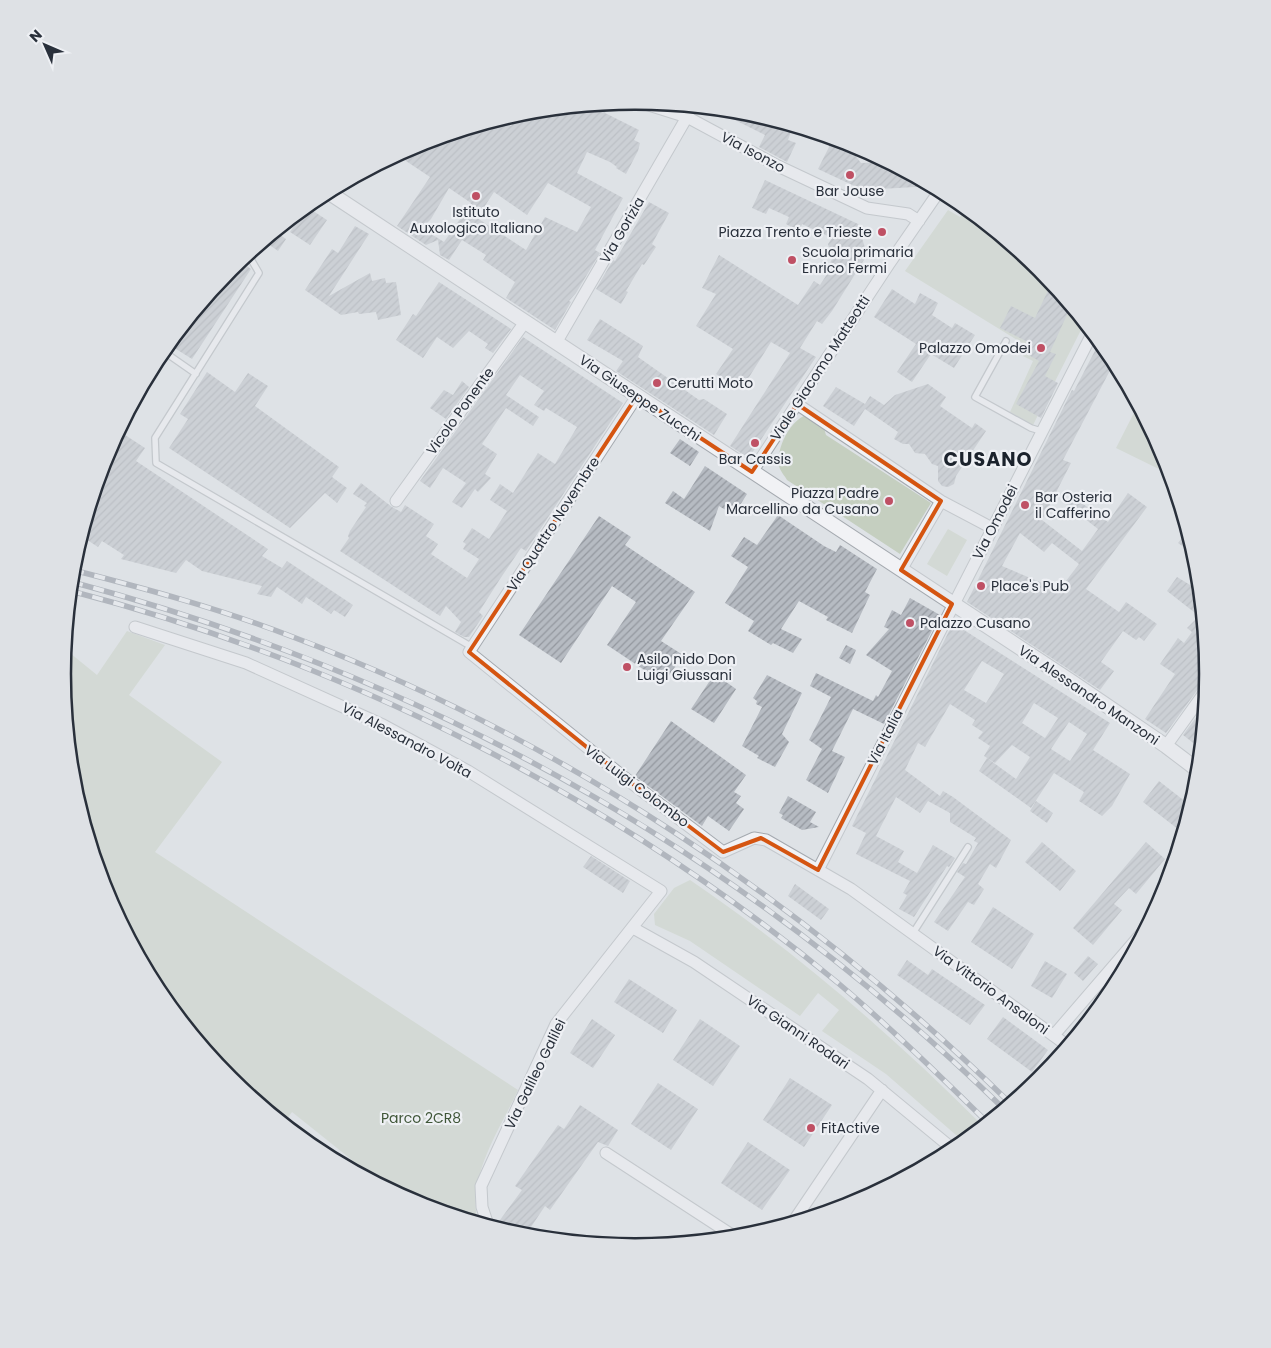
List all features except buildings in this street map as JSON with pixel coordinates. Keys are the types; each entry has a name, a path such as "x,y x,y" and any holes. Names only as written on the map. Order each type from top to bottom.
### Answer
{"street":[{"name":"Via Isonzo","path":"667,111 687,117 778,166 867,208 908,214 919,221"},
{"name":"Via Gorizia","path":"556,343 687,117"},
{"name":"Viale Giacomo Matteotti","path":"752,472 936,196"},
{"name":"Via Giuseppe Zucchi","path":"335,197 952,604"},
{"name":"Vicolo Ponente","path":"396,501 524,322"},
{"name":"Via Omodei","path":"952,604 1089,339"},
{"name":"Via Quattro Novembre","path":"471,649 637,396"},
{"path":"797,404 941,501 992,528"},
{"path":"900,570 941,501"},
{"name":"Via Alessandro Manzoni","path":"952,604 1166,746 1192,766"},
{"name":"Via Italia","path":"818,870 952,604"},
{"name":"Via Alessandro Volta","path":"135,627 246,663 383,725 468,771 661,891"},
{"name":"Via Luigi Colombo","path":"471,649 625,778 724,852 754,838 761,838 818,870"},
{"path":"1166,746 1199,700"},
{"name":"Via Vittorio Ansaloni","path":"818,870 851,889 1063,1042"},
{"name":"Via Galileo Galilei","path":"486,1218 482,1207 481,1186 556,1024 661,891"},
{"name":"Via Gianni Rodari","path":"633,928 694,962 882,1090 947,1144"},
{"path":"1054,1035 1128,949"},
{"path":"799,1214 882,1090"},
{"path":"606,1153 725,1230"}],"lane":[{"path":"252,261 259,273 155,438 156,463 471,649"},
{"path":"1006,342 975,397 1031,428 1041,431"},
{"path":"170,356 196,374"},
{"path":"913,933 968,847"}],"highlighted area":[{"path":"637,396 752,472 797,404 941,501 901,570 952,604 818,870 761,838 723,852 625,778 469,652"}],"green space":[{"path":"948,210 960,217 962,214 1008,250 1060,302 1081,329 1033,425 1010,412 1033,361 1023,356 1027,346 905,271"},
{"path":"1135,411 1162,470 1116,448"},
{"path":"806,415 823,425 826,435 931,503 900,554 787,480 780,470 780,451 785,436 800,418"},
{"path":"948,529 967,540 947,576 927,564"},
{"name":"Parco 2CR8","path":"127,631 165,645 129,695 222,762 155,852 518,1090 494,1137 481,1171 477,1188 477,1215 420,1195 386,1180 361,1167 292,1112 287,1118 263,1098 211,1046 166,987 129,924 114,890 90,820 82,784 72,711 72,654 97,675"},
{"path":"690,880 768,936 878,1027 979,1122 958,1137 886,1074 822,1031 839,1010 818,993 800,1016 690,941 655,925 654,914 674,888"}],"railway":[{"path":"81,572 184,600 239,617 293,637 392,678 490,724 584,776 676,833 765,895 850,961 933,1031 1006,1099"},
{"path":"79,584 204,621 331,668 454,722 572,784 687,854 797,931 903,1016 1000,1105"},
{"path":"77,593 175,621 278,657 378,698 476,745 571,797 663,854 752,916 838,983 933,1069 983,1118"}],"place":[{"name":"Bar Jouse","path":"850,175"},
{"name":"Istituto Auxologico Italiano","path":"476,196"},
{"name":"Piazza Trento e Trieste","path":"882,232"},
{"name":"Scuola primaria Enrico Fermi","path":"792,260"},
{"name":"Palazzo Omodei","path":"1041,348"},
{"name":"Cerutti Moto","path":"657,383"},
{"name":"Bar Cassis","path":"755,443"},
{"name":"Piazza Padre Marcellino da Cusano","path":"889,501"},
{"name":"Bar Osteria il Cafferino","path":"1025,505"},
{"name":"Place's Pub","path":"981,586"},
{"name":"Palazzo Cusano","path":"910,623"},
{"name":"Asilo nido Don Luigi Giussani","path":"627,667"},
{"name":"FitActive","path":"811,1128"}],"district":[{"name":"CUSANO","path":"988,459"}]}
